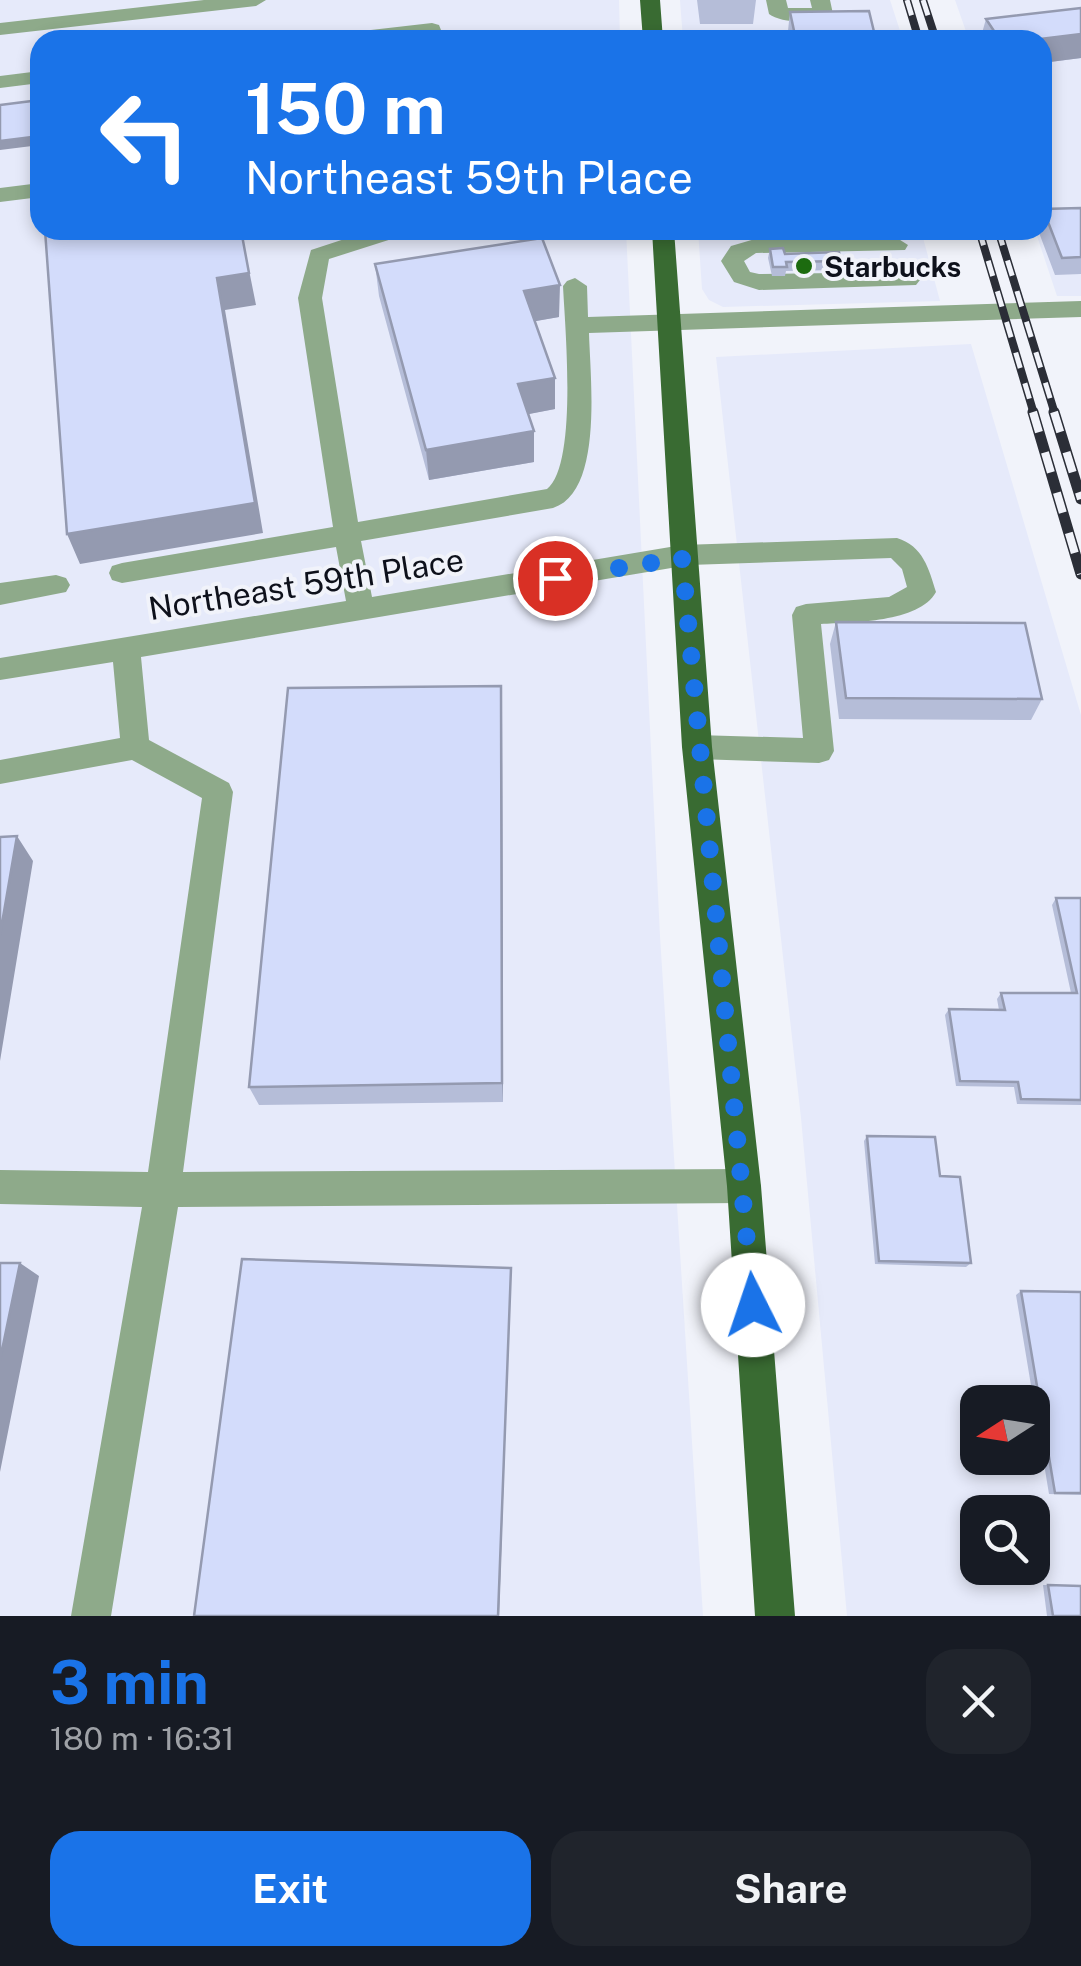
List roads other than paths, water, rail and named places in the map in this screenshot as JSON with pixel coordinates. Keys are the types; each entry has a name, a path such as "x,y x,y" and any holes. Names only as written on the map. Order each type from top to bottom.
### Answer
{"main road":[{"path":"650,0 652,30"},
{"path":"664,240 697,747 744,1186 775,1616"}],"street":[{"path":"0,29 137,9 256,0"},
{"path":"776,0 779,14 823,14 820,0"},
{"path":"0,82 30,78"},
{"path":"0,195 30,191"},
{"path":"360,610 310,298 319,255 365,240"},
{"path":"897,244 755,246 739,251 732,261 742,277 759,282 908,280"},
{"path":"122,573 553,498 564,490 571,475 575,286"},
{"path":"577,325 1081,309"},
{"name":"Northeast 59th Place","path":"0,669 682,556 897,548 914,564 922,592 893,607 806,615 819,751 697,747"},
{"path":"0,594 56,585"},
{"path":"126,648 135,748"},
{"path":"0,772 135,748 218,792 162,1190 91,1616"},
{"path":"0,1187 162,1190 744,1186"}],"railway":[{"path":"907,0 916,30"},
{"path":"923,0 933,30"},
{"path":"982,240 1034,414"},
{"path":"1001,240 1055,414"},
{"path":"1033,412 1081,574"},
{"path":"1054,412 1081,499"}],"place":[{"name":"Starbucks","path":"804,266"}]}
